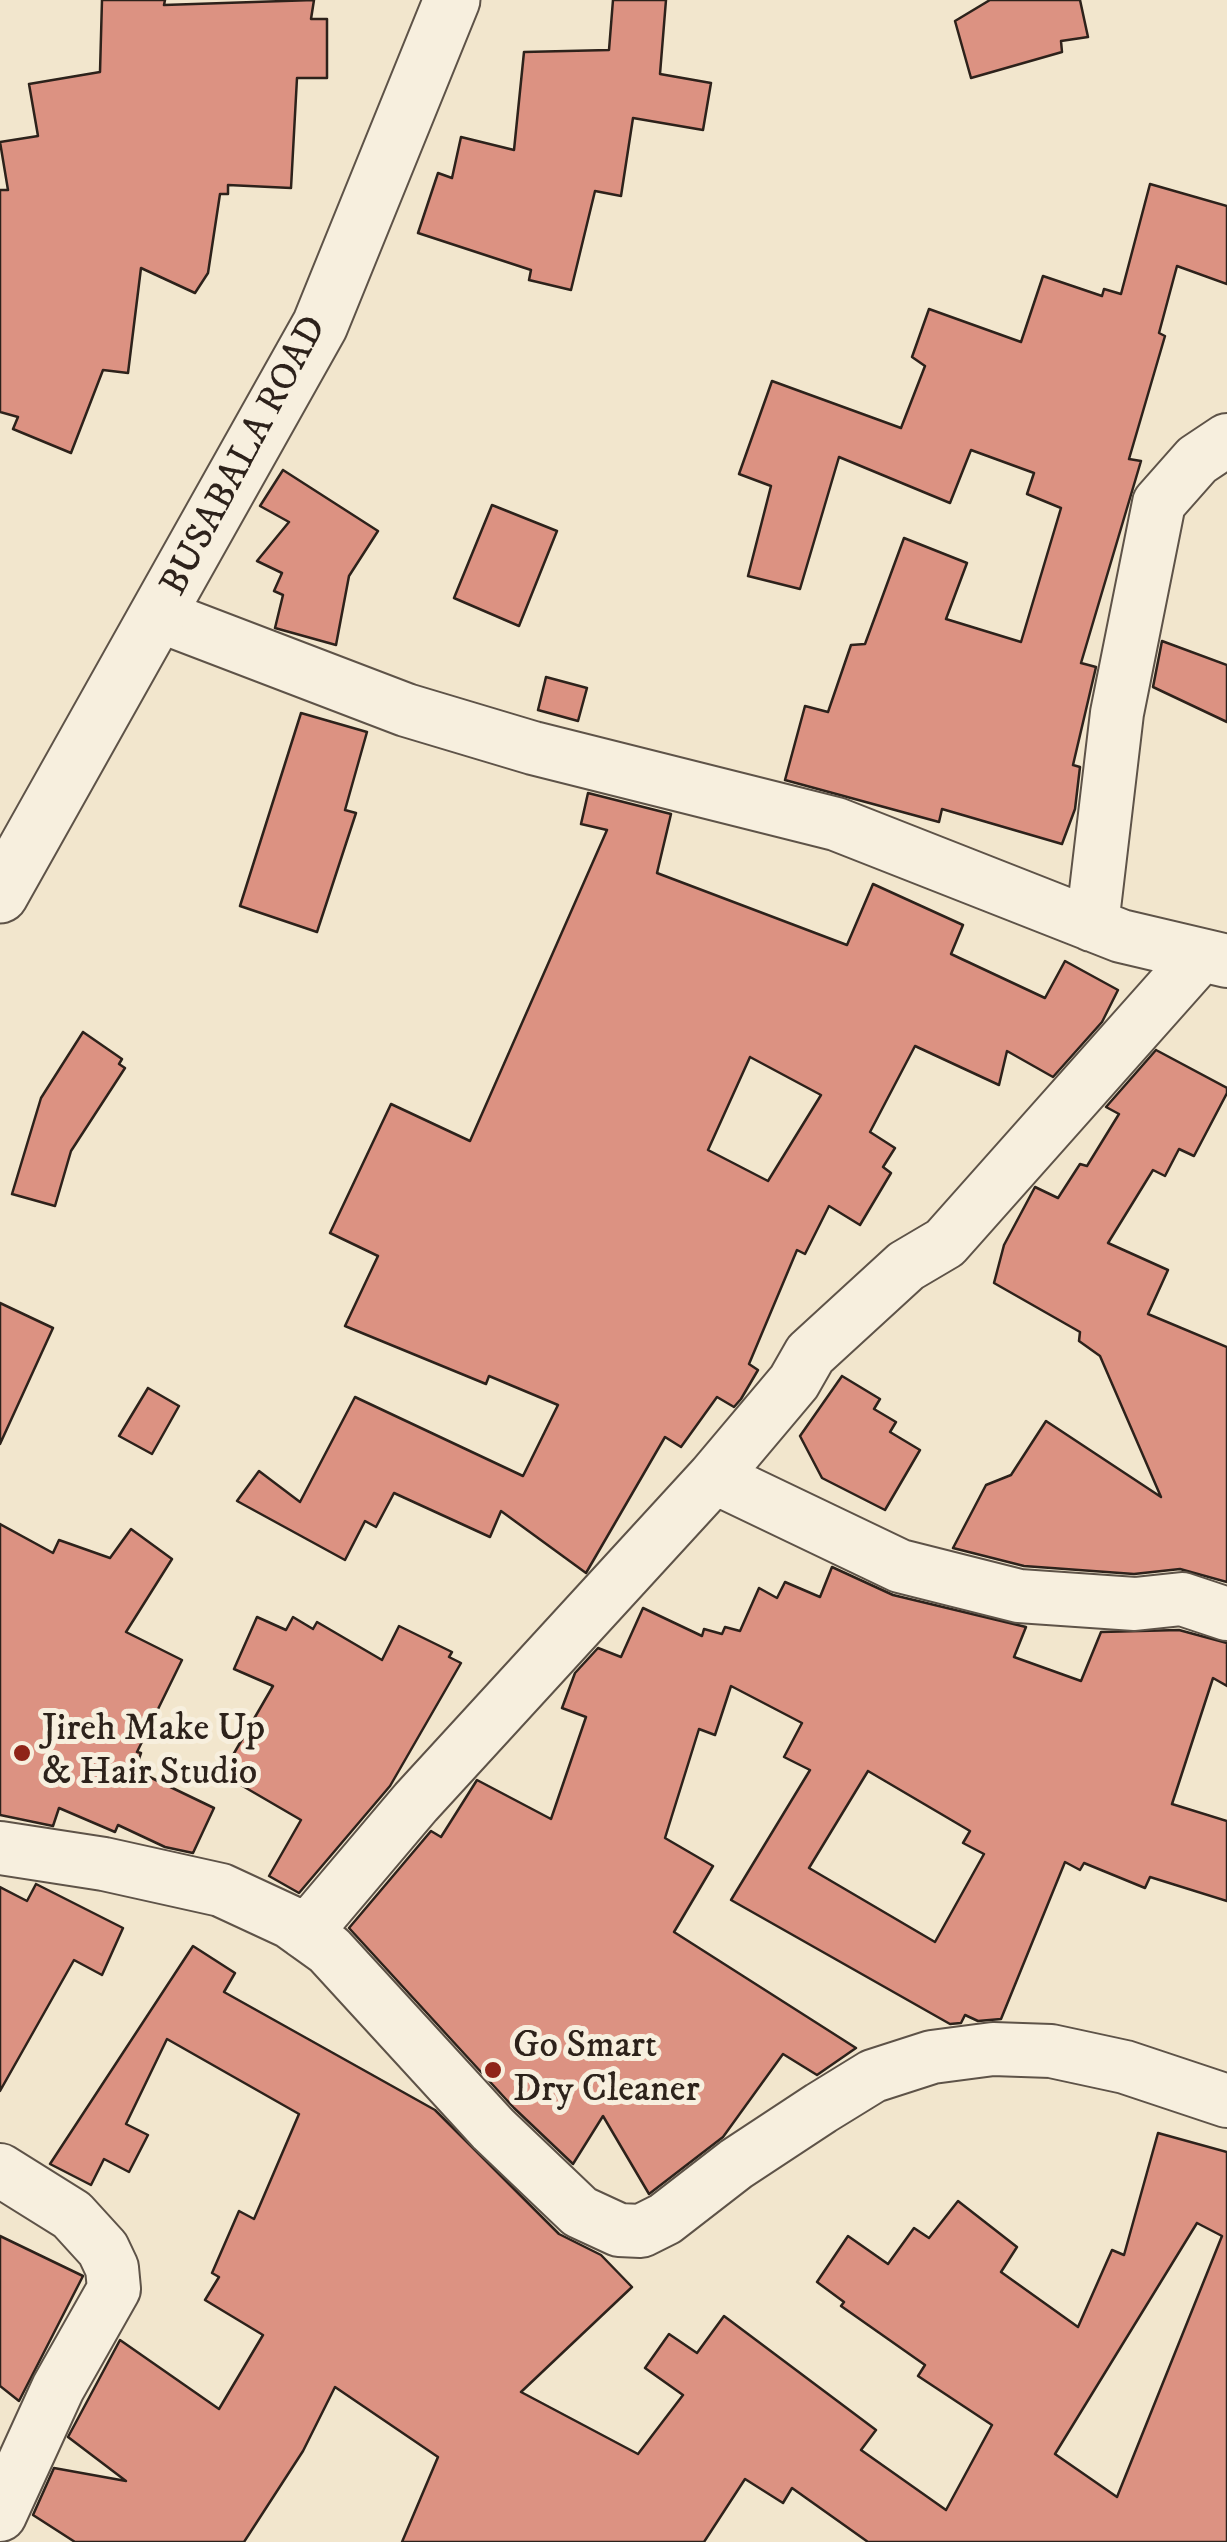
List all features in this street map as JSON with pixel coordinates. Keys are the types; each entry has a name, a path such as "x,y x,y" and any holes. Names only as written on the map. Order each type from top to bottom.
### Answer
{"street":[{"name":"BUSABALA ROAD","path":"0,895 320,325 452,0"},
{"path":"1092,925 1117,713 1159,503 1197,460 1227,440"},
{"path":"160,616 406,710 532,748 836,824 1092,925 1214,958 945,1243 906,1266 810,1354 794,1382 714,1477 429,1788 305,1933"},
{"path":"714,1477 900,1566 1019,1596 1134,1604 1182,1599 1227,1614"},
{"path":"0,1848 104,1864 221,1890 305,1933 354,1974 493,2129 580,2212 619,2230 641,2231 664,2219 736,2164 821,2108 874,2076 932,2057 992,2049 1051,2051 1126,2067 1227,2101"},
{"path":"0,2170 72,2215 103,2249 112,2268 114,2289 58,2388 0,2515"}],"building":[{"path":"102,0 165,0 164,5 314,0 311,19 327,19 327,78 297,78 291,188 228,185 228,194 220,194 208,273 195,293 141,268 128,373 103,370 71,453 13,429 18,417 0,412 0,190 8,190 0,142 38,136 29,84 100,72"},
{"path":"613,0 666,0 660,74 711,83 703,130 633,118 621,196 595,191 571,290 529,280 531,270 418,233 438,173 452,178 461,137 514,150 524,52 609,50"},
{"path":"990,0 1080,0 1088,37 1061,41 1062,52 971,78 955,21"},
{"path":"1150,184 1227,206 1227,284 1177,266 1159,333 1165,336 1129,459 1141,461 1081,663 1096,667 1073,765 1080,767 1075,809 1062,844 942,809 939,822 785,780 805,706 828,712 851,645 865,644 904,538 967,563 946,619 1021,642 1061,508 1027,494 1034,473 971,450 950,503 839,457 800,589 748,576 771,486 739,474 772,381 901,428 925,366 912,357 929,309 1021,342 1043,276 1102,296 1104,289 1121,294"},
{"path":"283,470 378,531 349,576 336,645 275,628 283,595 274,591 282,573 257,561 289,522 260,506"},
{"path":"492,505 557,531 519,626 454,598"},
{"path":"1162,641 1227,665 1227,722 1153,687"},
{"path":"546,677 587,688 578,721 538,710"},
{"path":"301,713 367,732 345,810 356,813 317,932 240,906"},
{"path":"588,793 671,814 657,873 847,945 873,884 963,925 951,954 1045,998 1065,961 1118,990 1102,1022 1053,1077 1007,1051 999,1085 915,1046 870,1132 895,1148 883,1167 891,1173 860,1225 829,1206 805,1254 797,1250 749,1364 758,1370 741,1399 734,1407 717,1397 681,1447 665,1437 586,1573 501,1511 490,1537 394,1493 376,1527 365,1521 345,1560 237,1501 259,1471 300,1502 355,1397 523,1476 558,1405 489,1376 486,1384 345,1326 378,1256 330,1233 391,1104 470,1141 607,830 581,824","holes":["750,1057 821,1095 768,1181 708,1150"]},
{"path":"83,1032 122,1059 119,1064 125,1068 71,1151 55,1206 12,1194 41,1098"},
{"path":"1156,1050 1227,1088 1227,1093 1194,1156 1179,1149 1165,1176 1153,1170 1108,1243 1168,1270 1148,1314 1227,1347 1227,1582 1180,1569 1134,1574 1024,1566 953,1548 986,1485 1011,1475 1046,1421 1161,1497 1100,1356 1079,1341 1080,1332 994,1283 1004,1245 1035,1187 1058,1198 1080,1164 1087,1166 1119,1114 1106,1107"},
{"path":"0,1303 53,1328 0,1444"},
{"path":"842,1376 880,1399 874,1409 896,1422 890,1432 920,1450 885,1510 822,1478 800,1436"},
{"path":"148,1388 179,1406 152,1454 119,1436"},
{"path":"0,1524 53,1553 59,1540 110,1558 131,1529 172,1559 126,1632 182,1660 137,1752 141,1753 135,1770 214,1808 193,1853 165,1847 118,1825 115,1832 59,1808 53,1826 0,1815"},
{"path":"832,1567 893,1595 1026,1627 1014,1657 1081,1681 1101,1632 1179,1630 1227,1643 1227,1686 1213,1678 1172,1804 1227,1821 1227,1901 1150,1877 1145,1888 1084,1863 1080,1870 1065,1862 1001,2019 978,2021 965,2015 961,2023 950,2024 731,1900 810,1770 784,1757 802,1723 731,1686 715,1735 699,1729 665,1838 713,1866 674,1932 856,2048 817,2075 783,2054 723,2137 649,2194 603,2116 573,2164 514,2108 349,1928 431,1831 441,1837 477,1780 551,1819 586,1717 562,1708 575,1673 598,1648 621,1657 643,1608 702,1636 704,1629 722,1634 725,1627 740,1631 759,1588 777,1598 785,1582 820,1597","holes":["868,1771 970,1831 963,1843 984,1854 935,1942 809,1868"]},
{"path":"257,1617 286,1630 293,1617 313,1629 317,1622 382,1660 399,1626 452,1652 449,1657 461,1663 390,1786 299,1893 269,1876 301,1820 222,1774 273,1686 234,1669"},
{"path":"36,1884 123,1928 102,1975 74,1960 0,2091 0,1887 27,1901"},
{"path":"193,1946 235,1973 224,1992 435,2110 559,2234 601,2255 632,2287 521,2392 638,2454 683,2395 645,2368 669,2334 697,2353 724,2316 876,2430 861,2450 946,2510 992,2425 918,2376 925,2365 841,2306 844,2302 817,2282 848,2236 888,2264 914,2228 929,2238 958,2201 1017,2247 1001,2272 1078,2327 1112,2250 1124,2255 1158,2133 1227,2152 1227,2542 868,2542 792,2488 783,2503 745,2479 704,2542 402,2542 438,2457 335,2387 303,2451 244,2542 75,2542 33,2515 54,2468 126,2481 68,2437 120,2340 219,2409 263,2335 205,2300 219,2277 212,2273 239,2211 254,2219 299,2114 167,2039 126,2124 148,2135 129,2172 104,2159 91,2185 50,2164","holes":["1197,2223 1222,2236 1117,2497 1055,2454"]},
{"path":"0,2236 83,2276 19,2401 0,2386"}],"place":[{"name":"Jireh Make Up & Hair Studio","path":"22,1753"},
{"name":"Go Smart Dry Cleaner","path":"493,2070"}]}
